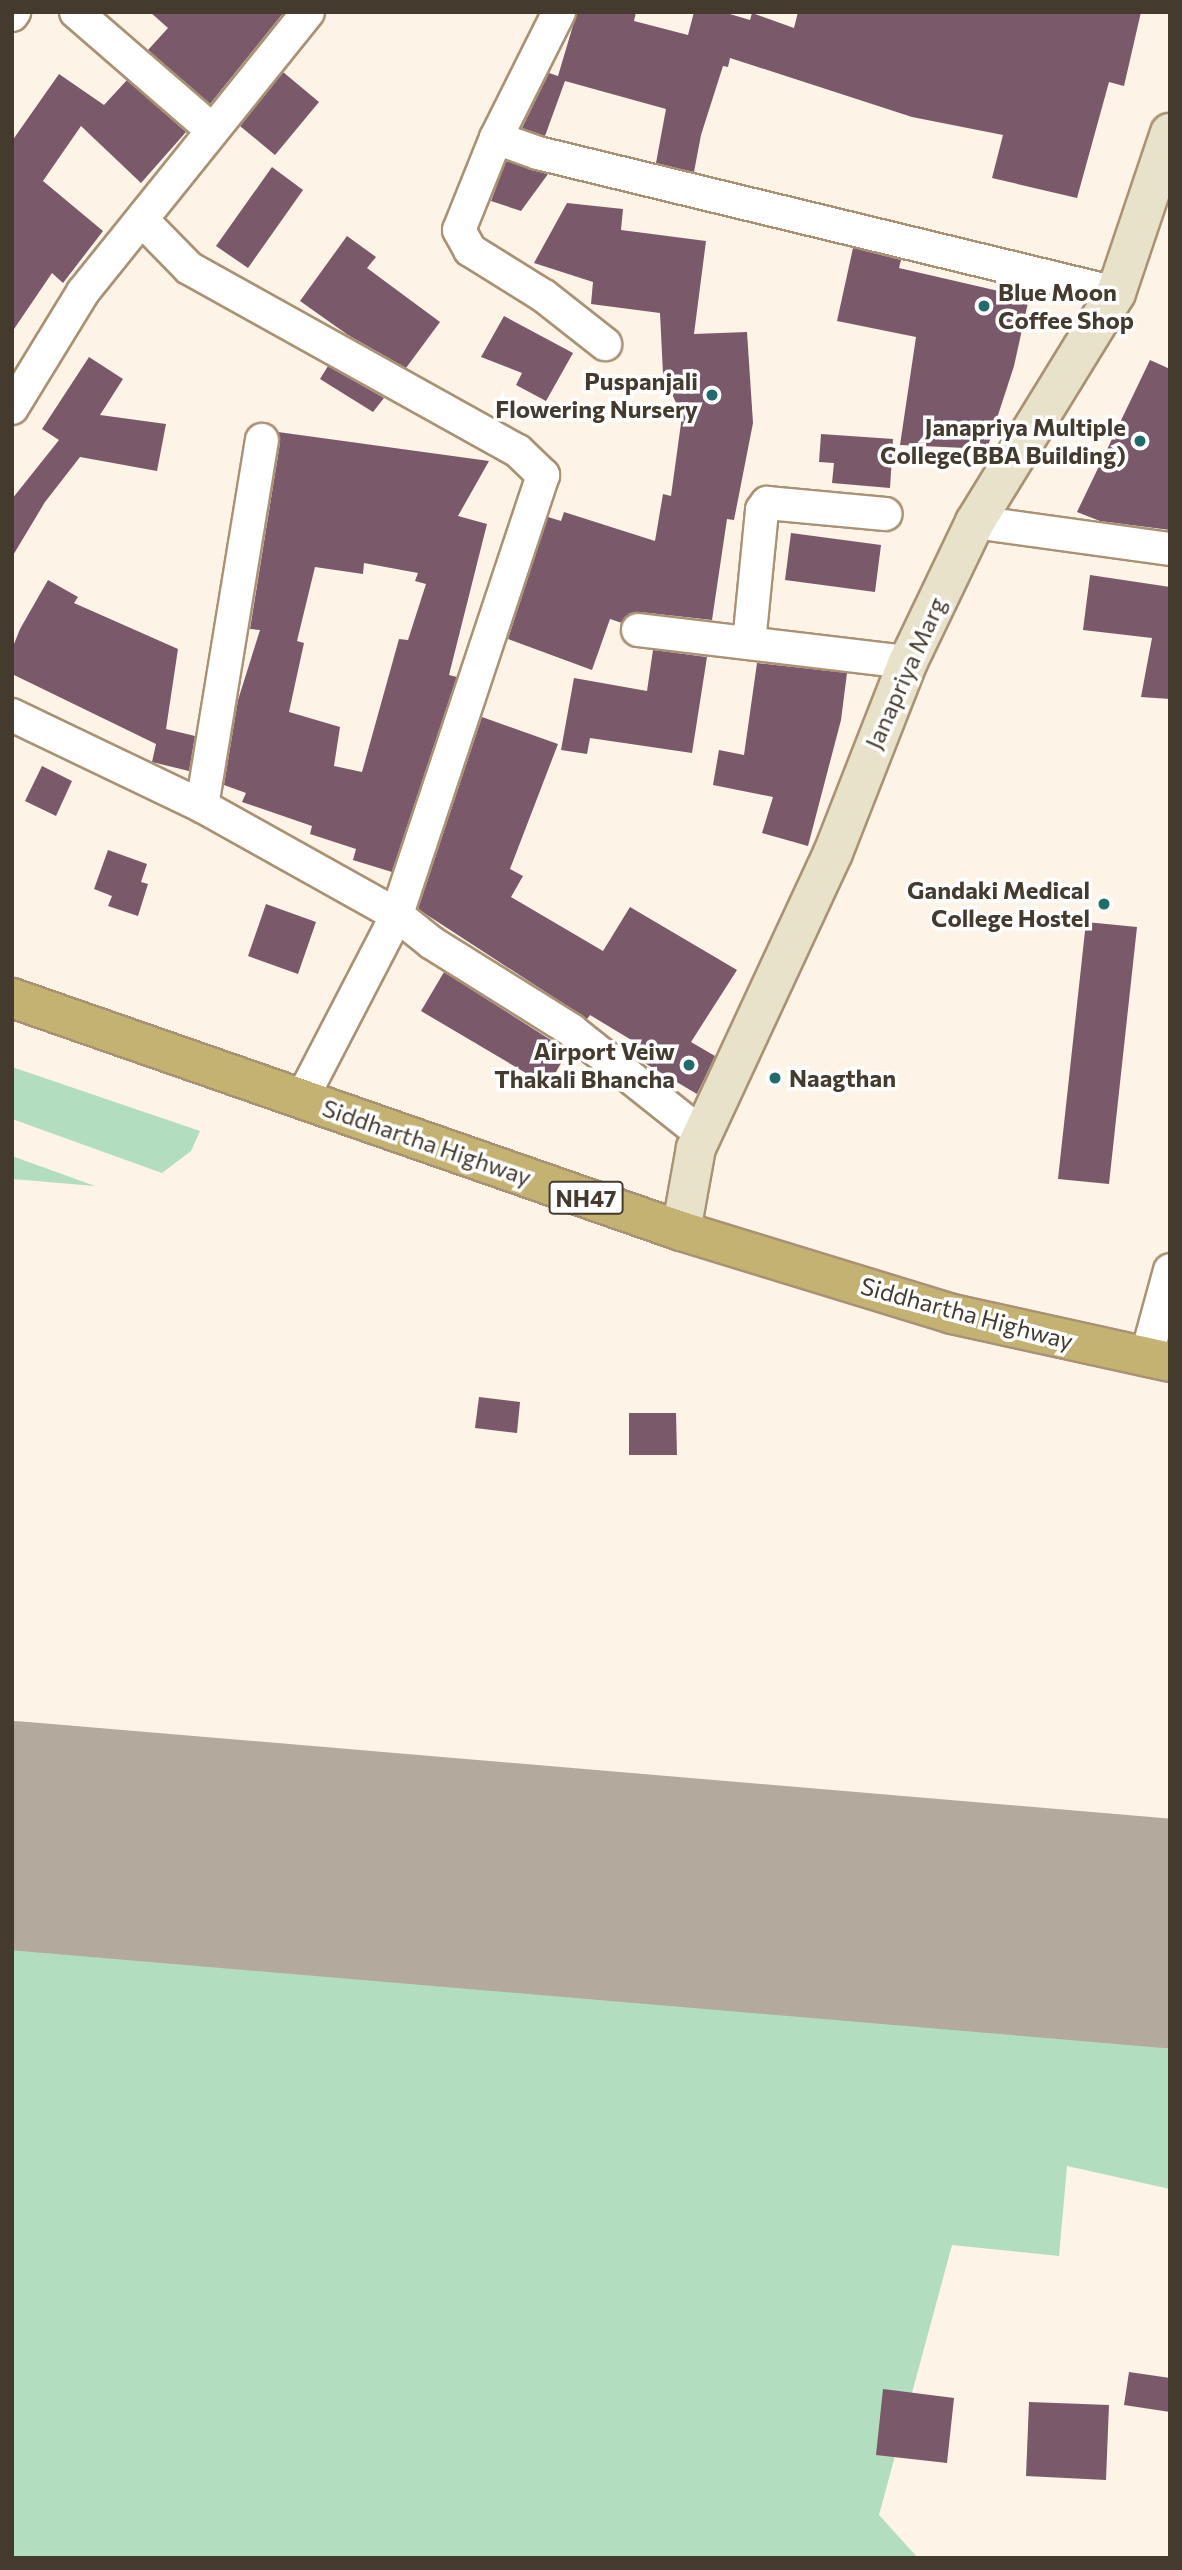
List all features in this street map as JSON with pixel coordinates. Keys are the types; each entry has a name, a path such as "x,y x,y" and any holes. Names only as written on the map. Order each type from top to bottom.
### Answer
{"highway":[{"name":"Siddhartha Highway","path":"12,998 681,1231 952,1314 1158,1360"}],"main road":[{"name":"Janapriya Marg","path":"681,1231 696,1148 833,853 908,662 975,522 1116,293 1170,134"}],"street":[{"path":"76,12 212,130"},
{"path":"12,408 83,292 309,12"},
{"path":"559,12 496,138 459,230 470,250 544,296 605,344"},
{"path":"496,138 538,153 1116,293"},
{"path":"142,220 189,268 519,451 543,475 397,915 302,1098"},
{"path":"202,806 262,440"},
{"path":"749,643 762,510 767,503 885,514"},
{"path":"975,522 1170,549"},
{"path":"638,630 908,662"},
{"path":"12,715 202,806 397,915 432,943 571,1030 703,1135"},
{"path":"1158,1360 1170,1270"}],"green space":[{"path":"12,1067 200,1131 191,1151 162,1173 12,1119"},
{"path":"12,1156 95,1186 12,1179"},
{"path":"12,1918 1170,2025 1170,2189 1067,2166 1059,2256 952,2245 879,2515 918,2558 12,2558"}],"building":[{"path":"150,12 284,12 210,104 148,50 168,28"},
{"path":"577,12 636,12 634,21 688,35 694,12 723,12 750,20 752,13 794,28 798,12 1141,12 1124,86 1109,82 1077,198 992,178 1003,135 912,117 730,58 728,67 723,66 701,135 694,172 656,163 666,109 565,81 545,136 522,128 549,73 558,76"},
{"path":"283,72 319,102 275,155 240,126"},
{"path":"59,74 104,105 127,80 186,132 141,183 81,126 43,181 103,231 63,283 52,273 12,332 12,141"},
{"path":"506,161 548,174 521,211 491,201"},
{"path":"272,167 303,190 248,268 216,246"},
{"path":"567,203 623,209 621,230 706,241 694,334 747,332 753,423 734,520 727,519 712,620 640,612 630,613 622,623 610,619 592,670 508,639 548,517 561,521 564,512 655,541 663,494 671,496 682,416 663,374 660,313 591,304 593,282 534,263"},
{"path":"347,236 376,257 367,268 440,322 406,368 348,335 300,301"},
{"path":"853,248 901,260 899,268 1029,298 1014,366 987,449 900,445 916,337 837,321"},
{"path":"504,316 573,353 546,401 516,385 522,373 481,357"},
{"path":"89,357 123,379 100,415 166,424 157,471 80,457 45,502 12,557 12,499 59,440 42,429"},
{"name":"Janapriya Multiple College(BBA Building)","path":"1150,360 1170,369 1170,530 1100,521 1077,512"},
{"path":"328,366 384,398 373,412 320,379"},
{"path":"278,432 489,461 458,516 487,524 449,675 457,677 392,872 353,860 356,849 310,834 312,826 242,802 246,793 224,785 238,700 260,630 250,629 280,443","holes":["364,563 418,573 415,581 426,584 408,640 399,639 362,772 334,766 340,727 289,712 304,643 297,641 315,567 363,574"]},
{"path":"821,434 893,439 890,488 832,483 834,463 819,462"},
{"path":"791,533 881,545 875,592 785,580"},
{"path":"1090,575 1170,587 1170,699 1141,697 1152,638 1083,630"},
{"path":"48,580 78,597 74,603 178,649 166,729 195,736 189,771 152,762 156,744 12,674 12,649 20,629"},
{"path":"653,650 707,657 692,753 590,738 587,754 561,750 574,678 647,691"},
{"path":"757,663 847,673 841,720 808,846 762,833 773,797 713,785 719,750 744,755"},
{"path":"482,717 558,744 510,869 523,876 511,897 603,951 630,907 737,970 691,1042 715,1056 697,1094 631,1055 638,1044 590,1015 587,1019 418,909"},
{"path":"42,766 72,781 56,816 25,801"},
{"path":"108,850 147,864 141,882 148,884 138,916 108,906 112,896 94,889"},
{"path":"266,904 316,922 298,974 248,956"},
{"path":"1086,922 1137,927 1109,1184 1058,1179"},
{"path":"444,972 568,1051 548,1086 421,1011"},
{"path":"479,1397 520,1402 517,1433 475,1428"},
{"path":"629,1413 676,1413 677,1455 629,1455"},
{"path":"1129,2372 1170,2378 1170,2412 1124,2405"},
{"path":"883,2389 954,2398 947,2463 876,2455"},
{"path":"1029,2402 1109,2405 1106,2480 1026,2476"}],"runway":[{"path":"12,1835 1170,1933"}],"place":[{"name":"Blue Moon Coffee Shop","path":"984,306"},
{"name":"Puspanjali Flowering Nursery","path":"712,395"},
{"name":"Janapriya Multiple College(BBA Building)","path":"1140,441"},
{"name":"Gandaki Medical College Hostel","path":"1104,904"},
{"name":"Airport Veiw Thakali Bhancha","path":"689,1065"},
{"name":"Naagthan","path":"775,1078"}]}
